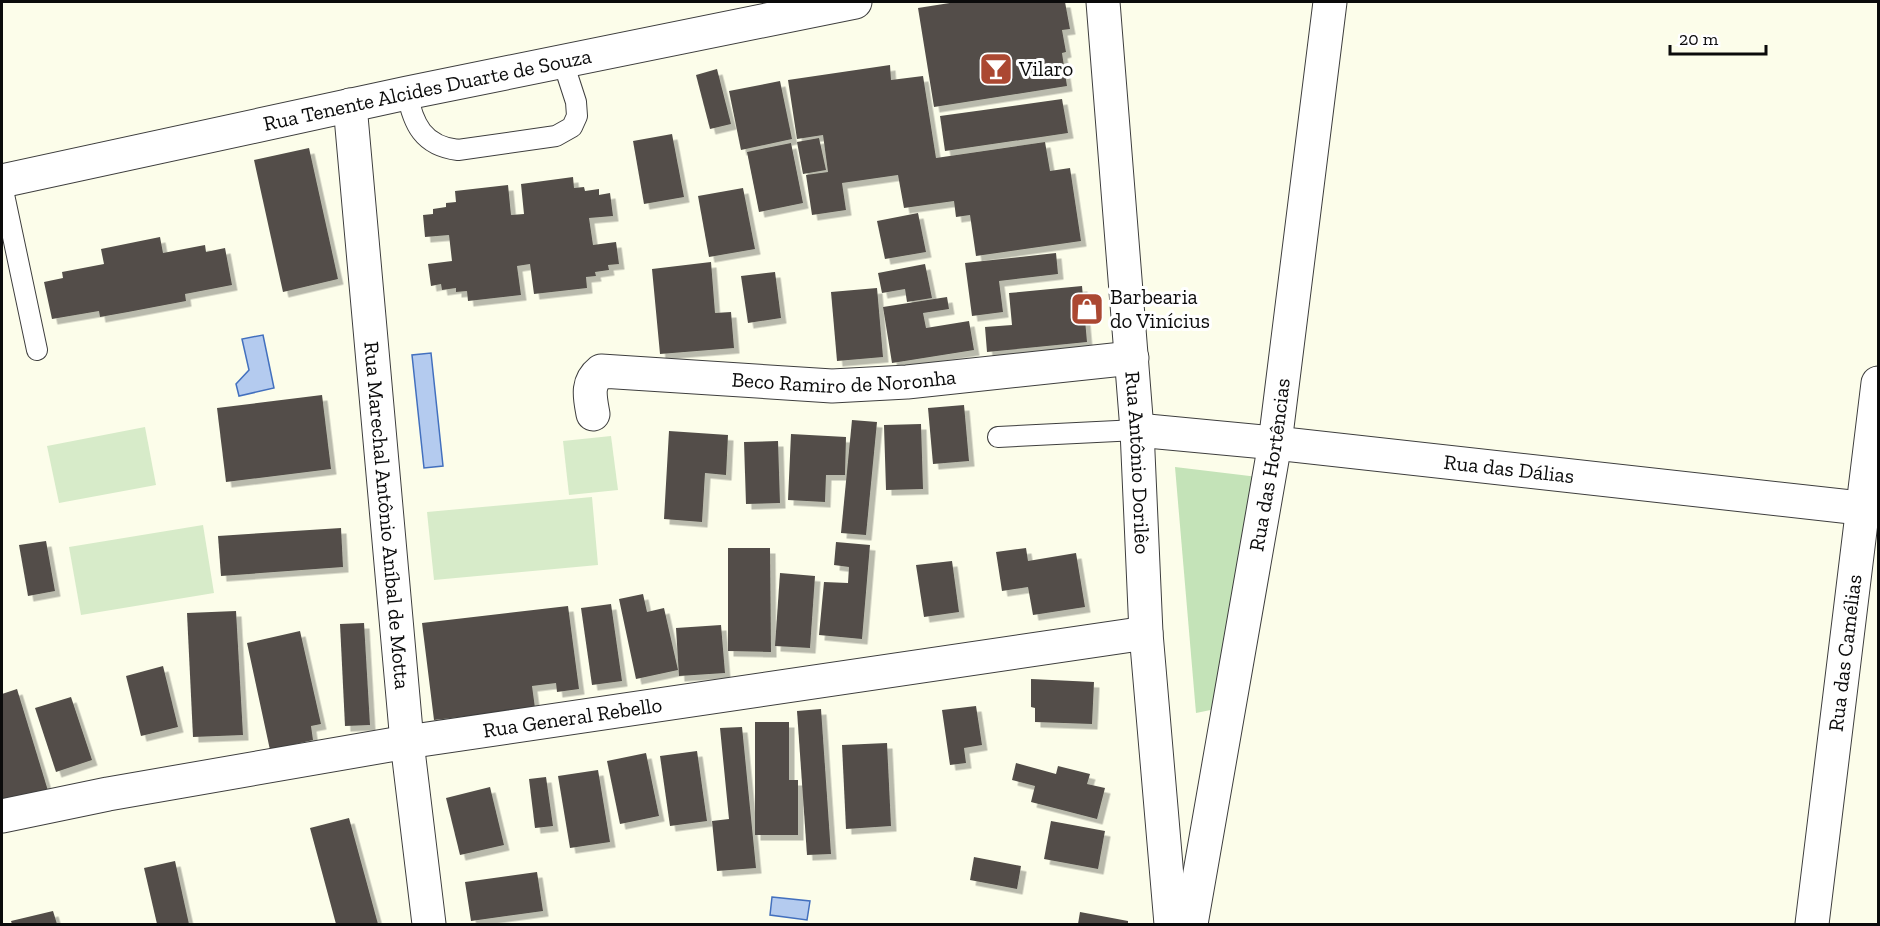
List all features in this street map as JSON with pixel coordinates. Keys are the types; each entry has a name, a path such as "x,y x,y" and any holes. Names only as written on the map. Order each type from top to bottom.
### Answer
{"street":[{"name":"Rua Tenente Alcides Duarte de Souza","path":"2,181 407,93 855,2"},
{"name":"Rua Antônio Dorilêo","path":"1103,2 1137,430 1146,633 1171,924"},
{"name":"Rua das Hortências","path":"1191,924 1275,443 1330,2"},
{"name":"Rua Marechal Antônio Aníbal de Motta","path":"350,105 407,742 429,924"},
{"name":"Beco Ramiro de Noronha","path":"593,414 590,384 601,371 832,386 907,382 1132,358"},
{"name":"Rua das Camélias","path":"1812,924 1871,509 1878,382"},
{"name":"Rua das Dálias","path":"1137,430 1275,443 1871,509"},
{"name":"Rua General Rebello","path":"2,816 108,794 407,742 1146,633"}],"lane":[{"path":"407,93 410,109 420,131 436,145 458,150 556,136 572,127 577,116 576,102 563,62"},
{"path":"2,185 37,350"},
{"path":"998,437 1137,430"}],"green space":[{"path":"145,427 156,485 59,503 47,446"},
{"path":"611,436 618,490 569,495 563,441"},
{"path":"1175,467 1258,477 1230,706 1196,713"},
{"path":"592,497 598,565 434,580 427,512"},
{"path":"203,525 214,593 81,615 69,547"}],"water":[{"path":"263,335 274,388 239,396 236,384 249,370 242,339"},
{"path":"431,353 443,466 424,468 412,355"},
{"path":"772,897 810,901 807,920 770,915"}],"building":[{"name":"Vilaro","path":"956,2 1065,2 1070,29 1062,30 1066,52 1062,53 1067,86 934,107 918,8"},
{"path":"890,65 891,80 923,76 936,158 1045,142 1050,171 1070,168 1081,241 976,256 970,215 956,217 954,201 904,208 898,175 842,183 846,210 812,215 806,175 828,172 823,135 797,139 788,80"},
{"path":"717,69 731,124 710,129 696,75"},
{"path":"780,81 792,139 741,150 729,91"},
{"path":"1062,99 1068,133 945,151 940,116"},
{"path":"672,134 684,197 644,204 633,141"},
{"path":"819,138 826,170 803,174 797,142"},
{"path":"791,143 803,203 759,212 747,152"},
{"path":"309,148 338,279 283,292 254,160"},
{"path":"573,177 574,188 584,187 585,191 599,189 599,195 610,193 613,216 589,218 593,245 616,242 619,264 608,265 609,270 595,272 596,276 586,277 587,288 534,294 530,264 517,266 521,295 468,301 467,291 456,292 456,288 442,290 441,284 431,286 428,264 452,261 449,235 425,237 423,215 433,214 433,209 446,207 446,203 456,202 455,191 508,185 511,215 524,214 521,184"},
{"path":"743,188 755,249 709,257 698,196"},
{"path":"918,213 926,252 885,259 877,221"},
{"path":"160,237 163,253 205,245 206,252 225,248 232,285 185,294 186,301 128,312 100,317 99,311 52,319 44,282 63,278 62,272 104,264 101,249"},
{"path":"1056,253 1058,274 999,281 1003,312 972,316 965,263"},
{"path":"711,262 715,313 731,312 734,348 660,354 652,269"},
{"path":"925,264 932,298 907,302 905,289 882,293 878,273"},
{"path":"775,272 781,318 748,323 741,276"},
{"path":"1082,286 1087,342 987,352 985,327 1012,325 1009,293"},
{"path":"877,288 883,357 837,361 831,292"},
{"path":"947,297 949,309 923,313 926,328 969,321 974,350 892,363 883,307"},
{"path":"322,395 331,469 226,482 217,408"},
{"path":"964,405 969,461 933,464 928,408"},
{"path":"852,420 877,422 866,535 841,533"},
{"path":"921,424 923,489 886,490 884,425"},
{"path":"669,431 728,435 726,475 705,473 702,522 664,519"},
{"path":"791,434 846,437 845,475 826,475 825,502 788,500"},
{"path":"778,441 780,503 746,504 744,442"},
{"path":"341,528 343,567 221,576 218,536"},
{"path":"46,541 55,591 28,596 19,545"},
{"path":"836,542 870,545 862,639 819,635 824,582 848,583 849,567 834,565"},
{"path":"728,548 770,548 771,652 728,651"},
{"path":"1026,548 1028,561 1076,553 1085,607 1033,615 1028,587 1002,591 996,552"},
{"path":"952,561 959,612 924,617 916,565"},
{"path":"780,573 815,576 810,648 775,646"},
{"path":"643,594 647,612 664,608 678,670 636,679 619,599"},
{"path":"611,604 622,681 592,685 581,608"},
{"path":"568,606 579,689 557,692 556,683 532,686 535,708 434,720 422,623"},
{"path":"236,611 243,735 193,737 187,613"},
{"path":"364,623 370,725 345,726 340,624"},
{"path":"721,625 725,673 679,676 676,628"},
{"path":"300,631 321,724 311,726 313,740 270,750 247,643"},
{"path":"163,666 178,727 141,736 126,676"},
{"path":"1031,679 1094,682 1092,724 1035,722 1035,708 1031,707"},
{"path":"17,689 49,794 4,807 2,798 2,694"},
{"path":"71,697 92,760 56,772 35,708"},
{"path":"976,706 982,745 964,748 966,763 950,765 942,710"},
{"path":"821,709 831,854 807,855 797,711"},
{"path":"755,722 789,722 789,780 798,780 798,835 755,835"},
{"path":"742,727 756,868 717,871 712,821 729,819 720,728"},
{"path":"887,743 891,826 846,829 842,745"},
{"path":"697,751 707,821 670,826 660,756"},
{"path":"646,753 659,816 620,824 607,761"},
{"path":"1016,763 1056,774 1058,766 1090,774 1087,784 1105,788 1097,819 1031,802 1035,786 1012,780"},
{"path":"598,770 610,842 570,848 558,776"},
{"path":"546,777 553,826 535,828 529,779"},
{"path":"490,787 504,845 460,855 446,798"},
{"path":"349,818 378,924 336,924 310,828"},
{"path":"1051,821 1105,831 1098,869 1044,859"},
{"path":"974,857 1021,866 1017,889 970,880"},
{"path":"175,861 189,924 157,924 144,868"},
{"path":"537,872 543,911 471,921 465,882"},
{"path":"53,911 57,924 12,924 11,921"},
{"path":"1080,912 1128,921 1128,924 1078,924"}],"place":[{"name":"Vilaro","path":"996,69"},
{"name":"Barbearia do Vinícius","path":"1087,309"}]}
